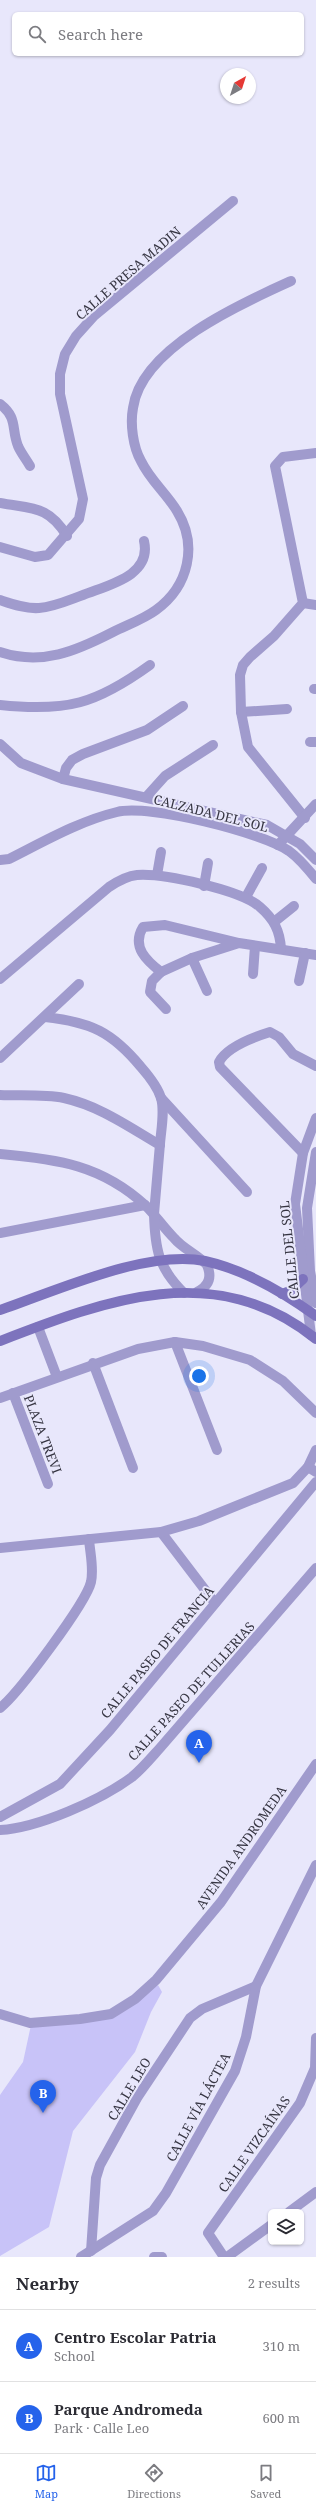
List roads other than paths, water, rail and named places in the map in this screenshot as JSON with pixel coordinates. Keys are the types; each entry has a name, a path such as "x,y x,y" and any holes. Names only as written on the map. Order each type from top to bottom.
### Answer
{"main road":[{"path":"0,1310 127,1266 159,1261 204,1261 255,1278 314,1310"},
{"path":"282,1294 290,1291 303,1279"},
{"path":"0,1341 38,1327 132,1297 155,1293 197,1292 221,1295 271,1310 313,1337"}],"street":[{"name":"CALLE PRESA MADIN","path":"0,548 35,557 48,555 67,536 79,519 82,499 60,394 60,374 65,354 76,336 94,316 233,201"},
{"path":"0,652 22,658 40,658 72,652 156,610 168,600 188,568 189,546 186,527 176,510 140,460 133,435 133,407 141,384 156,362 172,348 218,317 242,303 292,281"},
{"path":"0,404 8,410 14,420 19,447 30,466"},
{"path":"303,603 275,466 278,460 283,457 316,453"},
{"path":"0,504 47,513 59,522 67,536"},
{"path":"0,600 25,607 49,607 122,580 142,563 146,551 144,540"},
{"path":"303,603 316,605"},
{"path":"303,603 243,665 240,676 241,712 248,747 305,818"},
{"path":"0,704 52,708 77,704 120,686 150,665"},
{"path":"63,778 66,768 72,760 83,754 147,730 183,706"},
{"path":"241,712 286,709"},
{"name":"CALZADA DEL SOL","path":"0,744 21,763 63,778 147,796 267,825 300,844 316,860"},
{"path":"147,796 165,776 213,745"},
{"path":"278,845 305,818 316,804"},
{"name":"CALZADA DEL SOL","path":"0,860 8,859 80,825 105,816 118,812 140,810 181,817 255,835 278,845 300,860 316,879"},
{"path":"157,875 161,852"},
{"path":"204,886 208,863"},
{"path":"246,897 262,868"},
{"path":"0,979 109,886 121,879 136,875 157,875 246,897 260,906 274,922 280,933 281,949"},
{"path":"274,922 294,906"},
{"path":"161,972 142,955 138,946 139,934 143,927 151,925 165,925 239,943 316,955"},
{"path":"166,1008 150,992 152,981 161,972 192,958 239,943"},
{"path":"252,974 255,946"},
{"path":"299,981 305,953"},
{"path":"192,958 207,991"},
{"path":"0,1058 79,984"},
{"path":"45,1017 74,1020 94,1026 110,1035 128,1051 146,1073 161,1098 247,1192"},
{"path":"302,1153 220,1067 219,1062 222,1055 260,1035 270,1032 279,1037 293,1054 316,1066"},
{"path":"0,1095 63,1098 81,1103 110,1114 160,1145"},
{"path":"161,1098 160,1145 154,1214 154,1234 159,1261 170,1278 184,1293"},
{"name":"CALLE DEL SOL","path":"314,1310 303,1279 295,1204 302,1153 316,1118"},
{"name":"CALLE DEL SOL","path":"313,1337 314,1310 310,1271 307,1208 316,1152"},
{"path":"0,1154 54,1159 75,1164 115,1183 145,1205 183,1248 204,1261 209,1269 210,1279 205,1287 197,1292"},
{"path":"0,1233 145,1205"},
{"path":"38,1327 57,1377"},
{"path":"175,1342 217,1450"},
{"path":"0,1398 93,1363 138,1348 175,1342 209,1347 250,1360 273,1373 316,1413"},
{"path":"93,1363 133,1468"},
{"name":"PLAZA TREVI","path":"13,1393 48,1484"},
{"path":"0,1548 161,1532 199,1521 293,1483 312,1470 316,1450"},
{"name":"CALLE PASEO DE FRANCIA","path":"0,1817 60,1784 110,1730 316,1482"},
{"path":"161,1532 215,1603"},
{"path":"0,1708 20,1689 86,1594 92,1568 89,1539"},
{"name":"CALLE PASEO DE TULLERIAS","path":"0,1830 24,1827 81,1806 132,1776 160,1748 316,1568"},
{"name":"AVENIDA ANDROMEDA","path":"0,2014 30,2023 80,2019 111,2014 135,1999 156,1980 221,1902 316,1764"},
{"name":"CALLE VÍA LÁCTEA","path":"81,2257 153,2211 166,2193 235,2070 246,2037 256,1986 316,1865"},
{"name":"CALLE LEO","path":"91,2251 96,2178 100,2165 141,2092 190,2018 202,2009 256,1986"},
{"name":"CALLE VIZCAÍNAS","path":"226,2257 208,2233 300,2103 316,2068 316,2038"},
{"path":"293,2209 316,2192"},
{"path":"226,2257 268,2227"}],"place":[{"name":"Centro Escolar Patria","path":"199,1763"},
{"name":"Parque Andromeda","path":"43,2113"}]}
